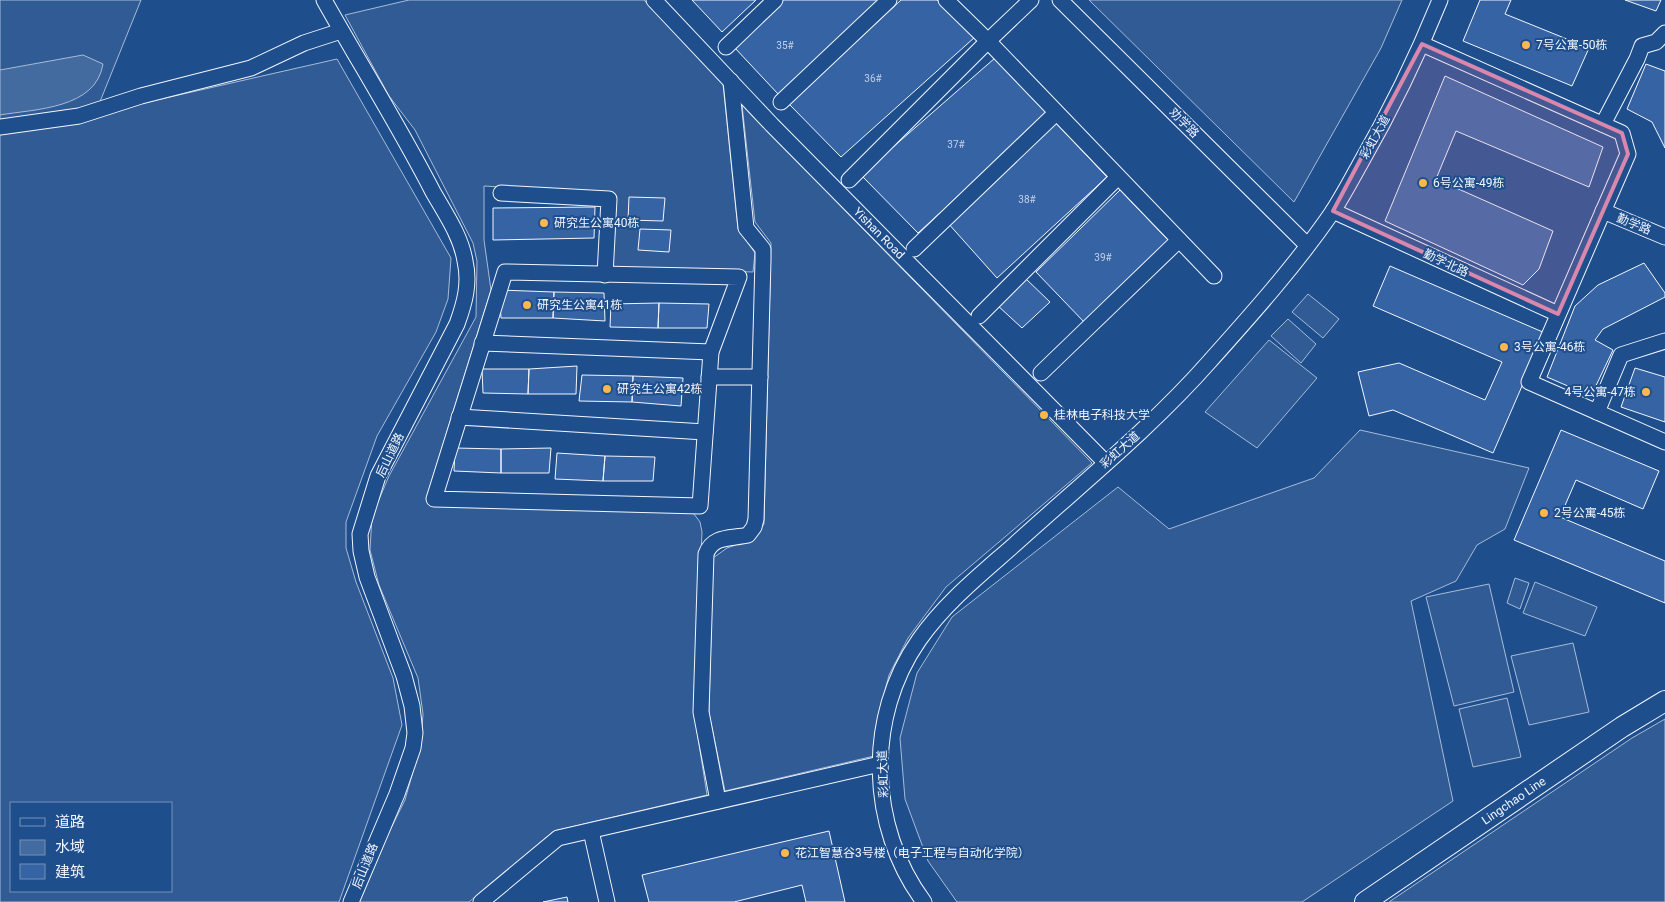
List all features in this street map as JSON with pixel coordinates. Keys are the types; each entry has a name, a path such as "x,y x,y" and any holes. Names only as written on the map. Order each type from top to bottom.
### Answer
{"main road":[{"name":"Lingchao Line","path":"1365,902 1622,727 1665,701"}],"street":[{"name":"后山道路","path":"324,0 340,31 405,137 459,242 466,262 467,278 466,298 457,324 378,476 360,534 365,568 404,676 412,706 415,733 413,748 397,794 351,902"},
{"name":"Yishan Road","path":"654,0 730,81 1106,463"},
{"path":"726,47 775,0"},
{"path":"781,102 889,0"},
{"path":"946,0 988,41 1056,114 1214,276"},
{"path":"849,180 1031,0"},
{"name":"劝学路","path":"1060,0 1307,245"},
{"name":"彩虹大道","path":"924,902 903,869 894,849 884,813 880,764 883,728 894,688 917,642 950,602 1150,423 1208,363 1307,245 1333,211 1380,130 1422,44 1440,0"},
{"path":"0,127 78,116 141,96 252,68 304,43 340,31"},
{"path":"1603,124 1642,46 1656,42 1665,33"},
{"path":"1422,44 1622,133 1628,154 1529,382 1665,442"},
{"path":"718,801 701,712 706,554 710,546 716,541 746,536 754,527 763,249 746,228 730,81"},
{"path":"914,250 1056,114"},
{"path":"979,316 1118,177"},
{"path":"501,193 609,199 605,274"},
{"name":"勤学北路","path":"1333,211 1558,314"},
{"name":"勤学路","path":"1603,211 1665,237"},
{"path":"1042,373 1179,240"},
{"path":"505,272 740,277 711,352 700,506 434,499 482,343 505,272"},
{"path":"1597,412 1621,355 1665,341"},
{"path":"482,343 711,352"},
{"path":"709,377 760,377"},
{"path":"459,417 705,432"},
{"path":"481,902 498,895 558,838 880,764"},
{"path":"591,831 607,902"}],"highlighted area":[{"path":"1422,44 1622,133 1628,154 1558,314 1333,211"}],"shaded area":[{"path":"0,0 141,0 95,114 337,59 451,258 448,299 436,332 377,436 346,522 346,548 356,582 393,678 402,725 339,902 0,902"},
{"path":"409,0 644,0 723,84 738,229 755,253 753,272 612,268 615,194 484,186 484,240 491,290 426,499 684,506 694,514 700,522 702,532 694,712 707,795 554,831 469,902 358,902 375,860 405,800 421,743 423,714 418,678 379,585 370,550 372,516 389,476 476,317 477,261 473,243 415,130 389,96 345,15"},
{"path":"1089,0 1402,0 1381,48 1294,202"},
{"path":"742,105 1092,463 946,587 908,638 889,675 880,711 874,756 725,791 709,713 713,558 727,548 753,539 764,524 771,243 755,222"},
{"path":"1308,294 1339,319 1323,338 1292,312"},
{"path":"1288,319 1316,344 1301,363 1271,336"},
{"path":"1269,340 1317,378 1257,448 1205,412"},
{"path":"1360,430 1529,468 1505,529 1477,545 1456,581 1411,601 1453,801 1302,902 957,902 928,861 905,799 900,738 917,673 952,617 1118,487 1169,529 1314,478"},
{"path":"1515,578 1529,583 1520,609 1507,603"},
{"path":"1535,582 1597,607 1585,636 1523,613"},
{"path":"1489,584 1514,692 1454,706 1426,597"},
{"path":"1573,643 1589,712 1529,725 1511,656"},
{"path":"1507,698 1521,757 1473,767 1459,709"},
{"path":"1665,719 1665,902 1389,902 1632,738"}],"water":[{"path":"83,55 103,64 98,79 89,90 77,98 62,104 0,115 0,70"}],"building":[{"path":"692,0 756,0 722,32"},
{"path":"783,0 882,0 779,95 734,47"},
{"path":"901,0 937,0 975,37 841,157 789,104"},
{"name":"7号公寓-50栋","path":"1480,0 1511,0 1505,14 1589,48 1572,86 1463,41"},
{"path":"1625,0 1661,0 1656,11"},
{"path":"995,58 1048,114 918,233 861,175"},
{"path":"1646,64 1665,71 1665,148 1652,122 1627,109"},
{"name":"6号公寓-49栋","path":"1445,76 1603,147 1589,187 1456,131 1436,179 1553,231 1539,269 1523,285 1385,221"},
{"path":"1056,123 1107,177 997,278 947,222"},
{"path":"1120,190 1169,241 1086,324 1036,272"},
{"path":"629,197 665,198 663,221 628,220"},
{"name":"研究生公寓40栋","path":"595,207 594,238 493,240 493,208"},
{"path":"640,229 671,230 669,252 638,250"},
{"path":"1644,263 1665,293 1665,297 1603,329 1595,340 1613,350 1591,396 1547,377 1575,306 1598,285"},
{"name":"3号公寓-46栋","path":"1390,266 1545,333 1493,453 1393,410 1369,416 1358,372 1399,363 1485,400 1502,362 1373,306"},
{"path":"1024,277 1050,302 1022,328 997,305"},
{"name":"研究生公寓41栋","path":"499,290 554,292 553,318 501,318"},
{"name":"研究生公寓41栋","path":"554,292 604,293 605,321 553,318"},
{"name":"研究生公寓41栋","path":"659,303 658,328 610,327 611,304"},
{"name":"研究生公寓41栋","path":"659,303 709,304 707,328 658,328"},
{"path":"577,366 576,394 528,394 529,369"},
{"name":"4号公寓-47栋","path":"1635,368 1665,377 1665,422 1621,407"},
{"path":"482,369 529,369 528,394 483,393"},
{"name":"研究生公寓42栋","path":"582,375 633,376 632,402 579,401"},
{"name":"研究生公寓42栋","path":"633,376 683,378 681,406 632,402"},
{"name":"2号公寓-45栋","path":"1561,430 1659,471 1643,509 1576,480 1560,517 1665,561 1665,603 1514,540"},
{"path":"455,448 501,449 501,473 454,471"},
{"path":"551,448 549,473 501,473 501,449"},
{"path":"557,453 605,456 603,481 555,479"},
{"path":"605,456 655,457 653,481 603,481"},
{"name":"花江智慧谷3号楼（电子工程与自动化学院）","path":"829,831 845,902 806,902 802,885 734,902 649,902 642,875"},
{"path":"567,897 568,902 543,902"}],"place":[{"name":"7号公寓-50栋","path":"1526,45"},
{"name":"6号公寓-49栋","path":"1423,183"},
{"name":"研究生公寓40栋","path":"544,223"},
{"name":"研究生公寓41栋","path":"527,305"},
{"name":"3号公寓-46栋","path":"1504,347"},
{"name":"研究生公寓42栋","path":"607,389"},
{"name":"4号公寓-47栋","path":"1646,392"},
{"name":"桂林电子科技大学","path":"1044,415"},
{"name":"2号公寓-45栋","path":"1544,513"},
{"name":"花江智慧谷3号楼（电子工程与自动化学院）","path":"785,853"}]}
